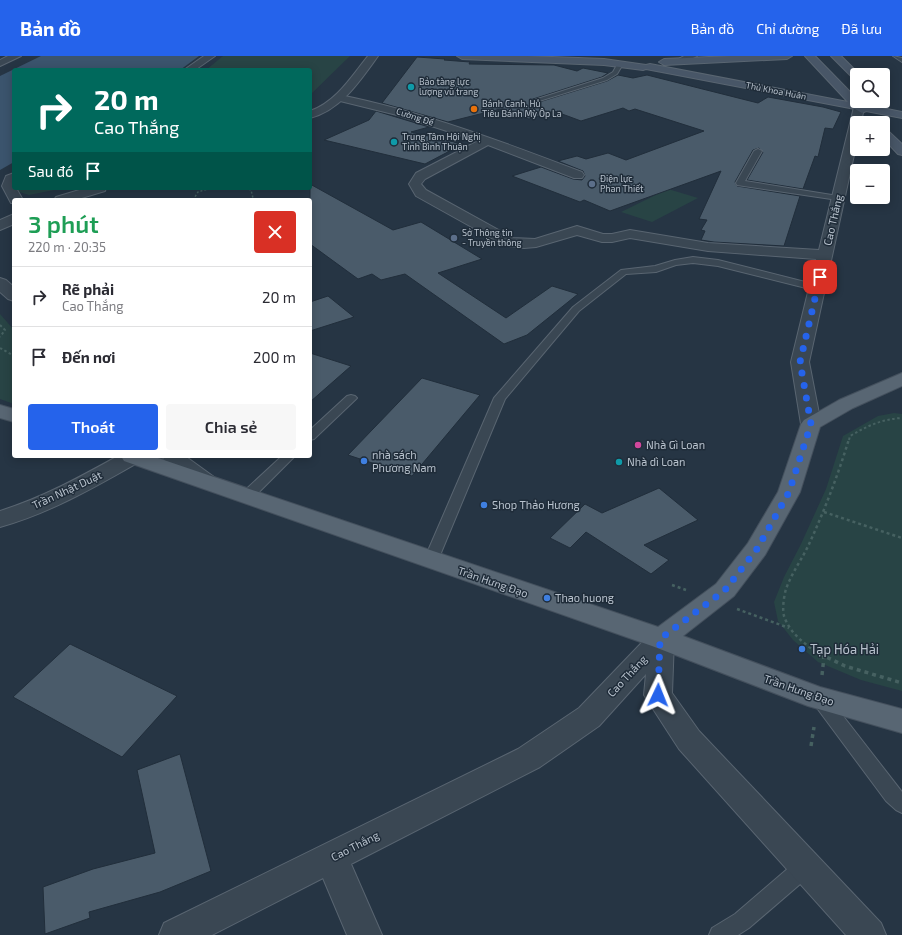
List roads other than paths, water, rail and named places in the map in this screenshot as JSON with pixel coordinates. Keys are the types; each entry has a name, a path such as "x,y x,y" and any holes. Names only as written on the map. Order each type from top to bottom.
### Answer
{"main road":[{"path":"462,56 646,65 682,60 787,56"},
{"path":"810,56 864,112"},
{"path":"836,56 850,70"},
{"name":"Thủ Khoa Huân","path":"646,65 864,112 898,114"},
{"path":"890,108 898,114 902,122"},
{"path":"890,139 902,151"},
{"path":"811,424 846,404 902,379"},
{"path":"0,411 12,415"},
{"name":"Cao Thắng","path":"660,639 725,590 757,549 789,492 811,424"},
{"name":"Trần Hưng Đạo","path":"137,458 660,639 818,698 902,721"}],"street":[{"path":"0,63 16,56"},
{"path":"192,68 210,56"},
{"path":"312,114 321,111 340,98 373,56"},
{"path":"682,60 692,56"},
{"name":"Cường Để","path":"340,98 377,105 487,141 578,176"},
{"name":"Cao Thắng","path":"811,424 800,362 838,198 864,112"},
{"path":"487,141 420,176 415,184 421,193 509,242 524,244 536,243 577,230 602,238 612,238 630,234 708,247 825,255"},
{"path":"12,178 10,179 8,186 15,198"},
{"path":"68,198 94,190"},
{"path":"0,226 12,219"},
{"path":"0,283 12,294"},
{"name":"Trần Nhật Duật","path":"0,519 17,514 89,482 128,458"},
{"path":"175,458 206,482"},
{"path":"660,639 658,695 688,740 869,935"},
{"name":"Cao Thắng","path":"176,935 528,758 589,717 660,639"},
{"path":"331,858 366,935"}],"lane":[{"path":"896,56 902,60"},
{"path":"534,101 605,79 615,73 620,64"},
{"path":"758,151 740,183 838,198"},
{"path":"431,560 500,398 576,309 624,272 656,270 675,263 693,260 718,263 818,288"},
{"path":"312,434 351,398"},
{"path":"247,496 287,458"},
{"path":"818,698 892,795 902,804"},
{"path":"719,935 742,921 806,866"}],"water":[{"path":"41,56 199,56 183,68 16,68"},
{"path":"12,70 12,163 0,170 0,76"}],"place":[{"name":"Bảo tàng lực lượng vũ trang","path":"411,87"},
{"name":"Bánh Canh. Hů Tiêu Bánh Mỳ Ôp La","path":"474,109"},
{"name":"Trung Tâm Hội Nghị Tỉnh Bình Thuận","path":"394,142"},
{"name":"Điện lực Phan Thiết","path":"592,184"},
{"name":"Sở Thông tin - Truyền thông","path":"454,238"},
{"name":"Nhà Gì Loan","path":"638,445"},
{"name":"nhà sách Phương Nam","path":"364,461"},
{"name":"Nhà dì Loan","path":"619,462"},
{"name":"Shop Thảo Hương","path":"484,505"},
{"name":"Thao huong","path":"547,598"},
{"name":"Tạp Hóa Hải","path":"802,649"}]}
